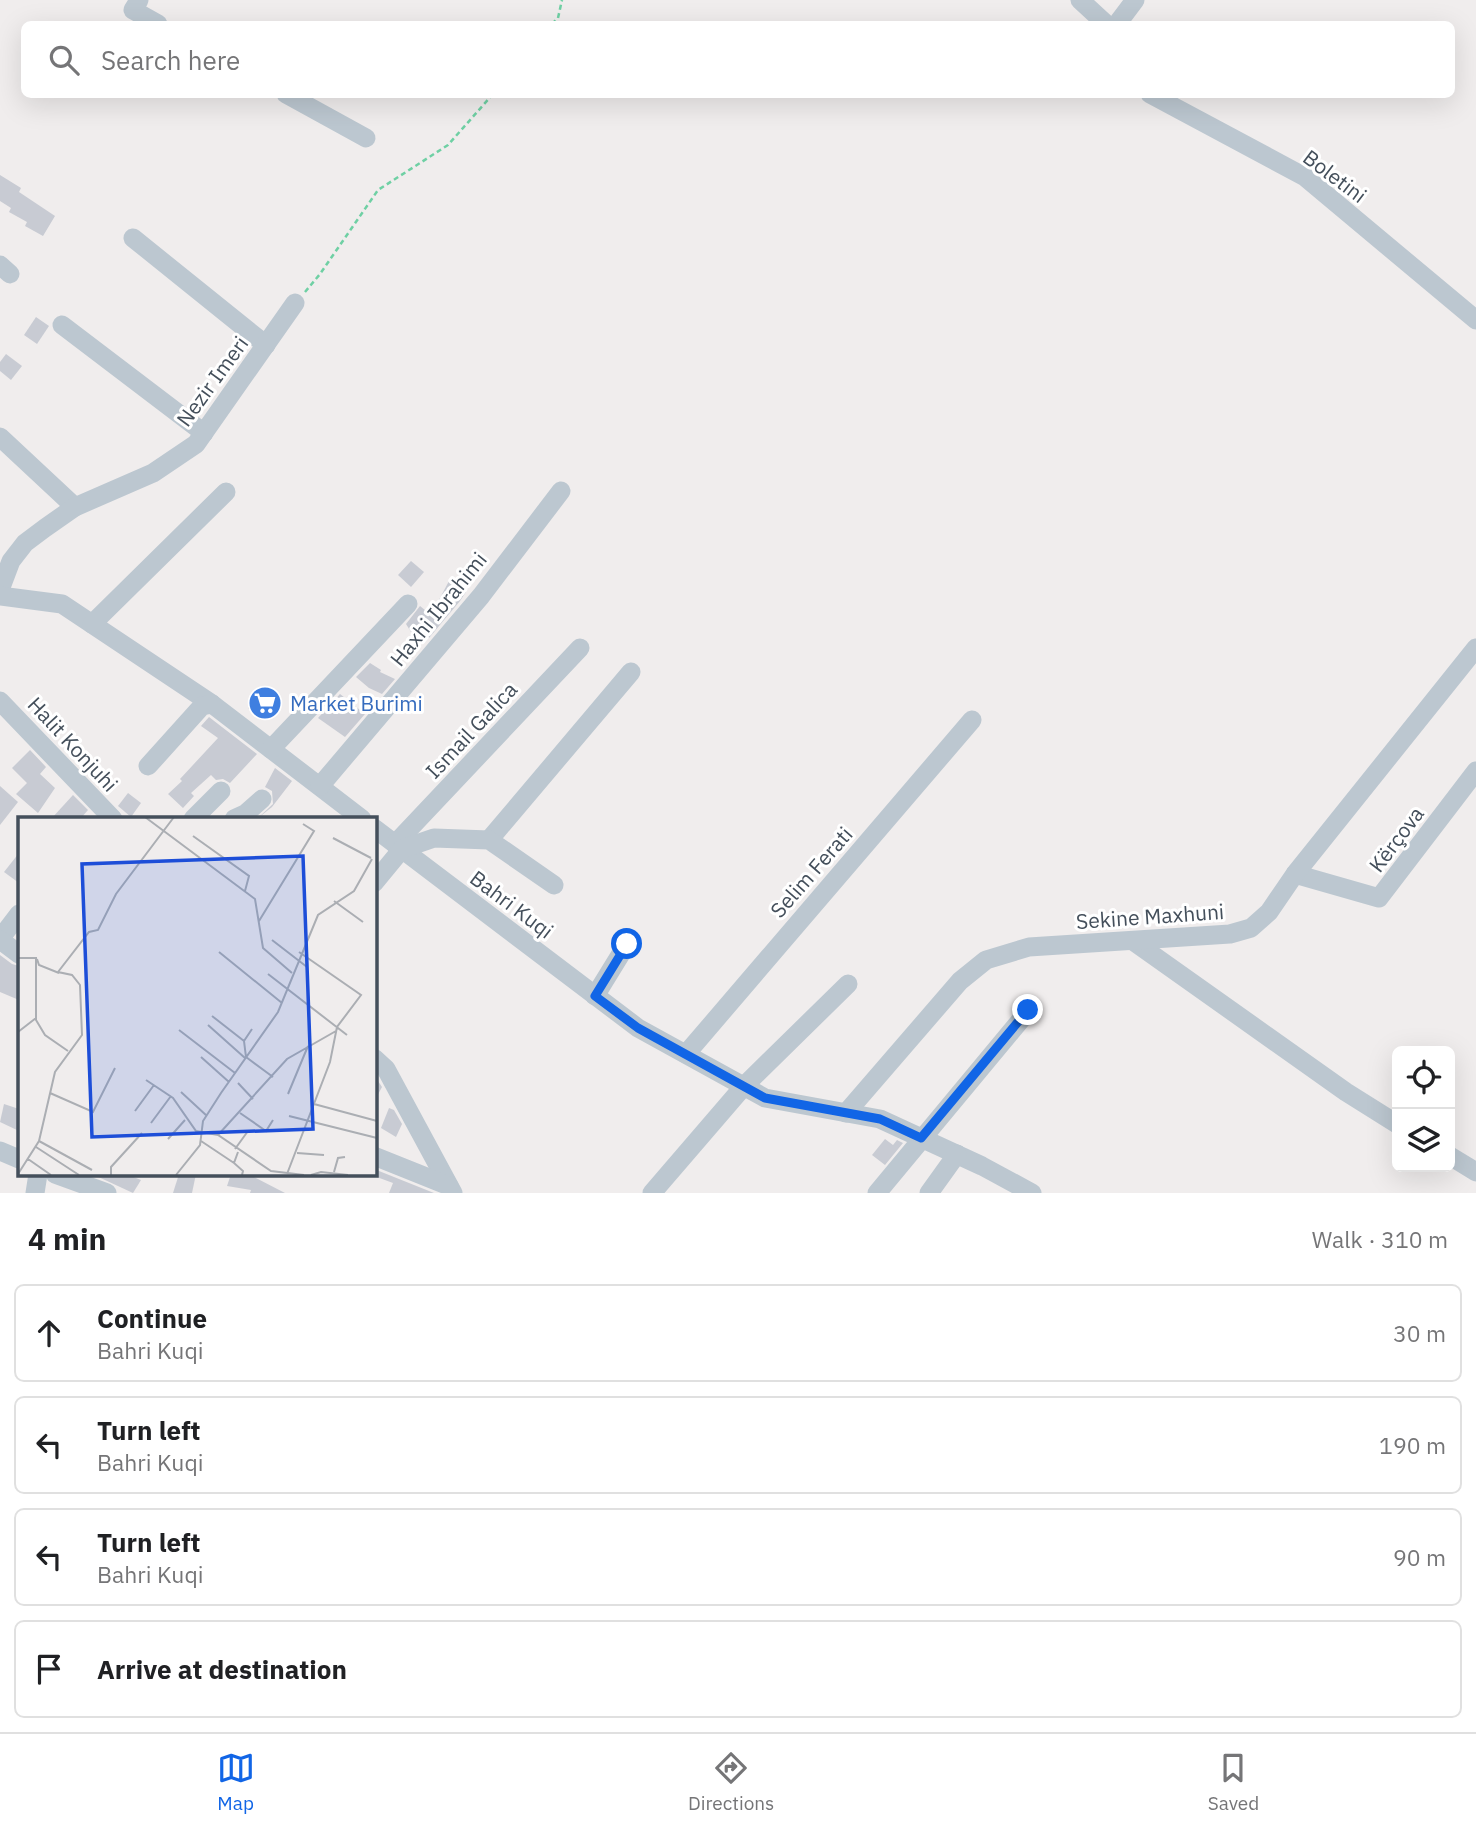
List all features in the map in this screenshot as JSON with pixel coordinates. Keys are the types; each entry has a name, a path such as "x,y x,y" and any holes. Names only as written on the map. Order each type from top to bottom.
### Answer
{"street":[{"path":"139,0 133,10 153,21"},
{"path":"1080,0 1102,21"},
{"path":"1119,21 1135,0"},
{"path":"293,98 366,138"},
{"name":"Boletini","path":"1157,98 1305,177 1476,320"},
{"path":"133,239 266,345"},
{"name":"Nezir Imeri","path":"0,590 11,561 25,543 75,507 153,473 196,444 295,303"},
{"path":"62,325 204,433"},
{"path":"0,437 75,507"},
{"name":"Haxhi Ibrahimi","path":"320,786 481,596 561,491"},
{"path":"92,624 226,492"},
{"path":"0,596 62,604 212,704 361,817"},
{"path":"271,749 408,604"},
{"name":"Ismail Galica","path":"376,880 398,846 580,648"},
{"name":"Sekine Maxhuni","path":"846,1112 960,981 986,960 1029,947 1230,934 1251,928 1269,912 1295,874 1476,648"},
{"path":"489,840 631,672"},
{"name":"Halit Konjuhi","path":"0,701 101,814"},
{"path":"148,766 202,706 212,704"},
{"name":"Selim Ferati","path":"685,1054 972,720"},
{"name":"Kërçova","path":"1295,874 1379,898 1476,771"},
{"path":"194,817 220,791"},
{"path":"237,817 245,814 262,799"},
{"name":"Bahri Kuqi","path":"376,830 638,1028 765,1098 880,1119 957,1154 1032,1193"},
{"name":"Bahri Kuqi","path":"398,846 434,838 489,840 554,885"},
{"path":"18,915 0,940 18,953"},
{"path":"1133,941 1346,1092 1392,1121"},
{"path":"595,996 627,944"},
{"path":"652,1193 744,1086 848,984"},
{"path":"877,1193 1028,1010"},
{"path":"376,1060 386,1069 451,1189"},
{"path":"0,1152 18,1159"},
{"path":"929,1193 957,1154"},
{"path":"376,1157 451,1189"},
{"path":"1455,1159 1476,1172"},
{"path":"60,1176 107,1193"}],"path":[{"path":"555,21 562,0"},
{"path":"295,303 320,274 378,190 448,145 489,98"}],"building":[{"path":"0,175 21,188 19,192 55,216 43,236 25,226 27,222 9,212 11,208 0,201"},
{"path":"36,317 49,326 37,344 24,335"},
{"path":"6,354 22,366 11,380 0,371 0,362"},
{"path":"411,561 424,572 411,587 398,575"},
{"path":"449,581 466,592 460,601 429,638 416,627 411,632 406,624 420,606 431,615"},
{"path":"370,663 381,670 380,672 395,679 382,694 356,677"},
{"name":"Market Burimi","path":"268,686 281,697 261,720 248,708"},
{"path":"340,694 365,714 345,737 318,718"},
{"path":"209,717 257,754 230,783 223,779 216,780 211,775 191,793 194,796 183,808 168,794 218,738 201,726"},
{"path":"30,750 46,767 40,774 55,788 38,813 16,794 27,783 12,768"},
{"path":"275,768 292,781 272,807 259,817 273,804 272,791 265,787"},
{"path":"0,786 18,802 0,825"},
{"path":"128,793 141,803 131,817 118,806"},
{"path":"73,795 88,810 82,817 53,817"},
{"path":"18,854 18,882 4,872"},
{"path":"0,955 18,966 18,1000 0,992"},
{"path":"376,1078 382,1087 376,1098"},
{"path":"4,1104 18,1109 18,1131 0,1122"},
{"path":"389,1108 394,1110 402,1124 396,1137 381,1128"},
{"path":"885,1139 893,1145 897,1140 903,1143 885,1165 872,1155"},
{"path":"376,1170 434,1193 389,1193 393,1183 374,1176"},
{"path":"96,1176 131,1176 141,1180 133,1193"},
{"path":"178,1176 196,1176 192,1193 173,1193"},
{"path":"230,1176 252,1176 285,1193 250,1193 251,1190 227,1186"}],"place":[{"name":"Market Burimi","path":"265,703"}],"route":[{"path":"627,944 595,996 638,1028 765,1098 880,1119 921,1138 1028,1010"}]}
